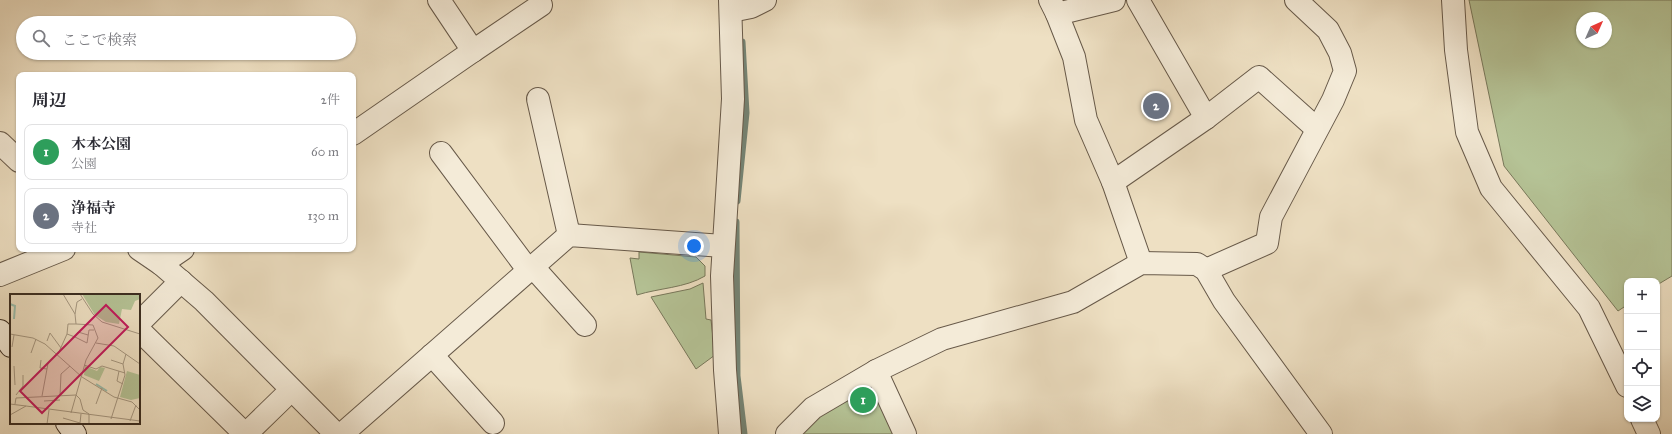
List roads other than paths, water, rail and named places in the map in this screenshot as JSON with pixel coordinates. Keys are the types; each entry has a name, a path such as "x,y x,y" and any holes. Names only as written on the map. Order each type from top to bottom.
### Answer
{"street":[{"path":"439,0 473,51"},
{"path":"1114,0 1054,7 1074,57 1086,120 1113,182 1141,263"},
{"path":"1138,0 1206,118"},
{"path":"1206,270 1267,243 1271,217 1333,100 1345,71 1340,52 1328,30 1296,0"},
{"path":"1453,0 1456,50 1467,132 1491,188 1589,308 1624,380"},
{"path":"730,434 724,370 723,246 733,99 744,4"},
{"path":"356,132 541,5"},
{"path":"1113,182 1206,118 1259,77 1317,130"},
{"path":"538,99 569,235"},
{"path":"0,143 16,158"},
{"path":"441,153 531,269 585,325"},
{"path":"342,434 569,235 723,246"},
{"path":"0,275 57,252"},
{"path":"143,252 161,264 204,301 336,434"},
{"path":"161,264 179,252"},
{"path":"787,434 813,408 876,371 942,339 1073,302 1141,263 1197,264 1206,270 1224,301 1321,434"},
{"path":"140,322 181,282"},
{"path":"0,331 10,345"},
{"path":"140,331 245,434 283,398"},
{"path":"432,355 493,423"},
{"path":"876,371 905,434"},
{"path":"1643,422 1649,434"},
{"path":"68,424 76,434"}],"waterway":[{"path":"737,201 746,113 742,42"},
{"path":"736,222 737,376 744,434"}],"place":[{"name":"浄福寺","path":"1156,106"},
{"name":"木本公園","path":"863,400"}]}
